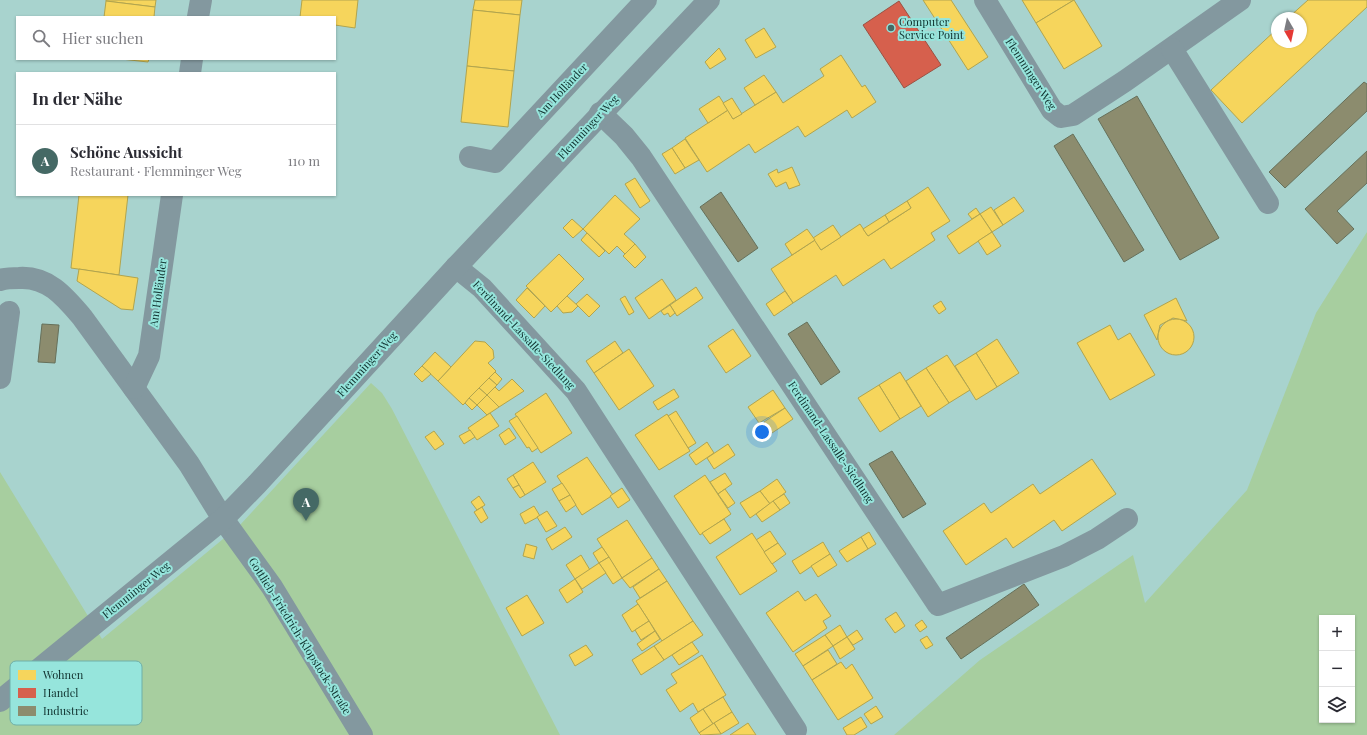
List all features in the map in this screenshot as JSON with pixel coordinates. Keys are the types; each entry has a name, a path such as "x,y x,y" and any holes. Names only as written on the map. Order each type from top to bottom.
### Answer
{"street":[{"path":"198,16 201,0"},
{"name":"Am Holländer","path":"470,157 495,162 646,0"},
{"name":"Flemminger Weg","path":"48,661 223,518 257,484 600,113 709,0"},
{"name":"Flemminger Weg","path":"985,0 1052,110 1061,117 1073,115 1172,49 1240,0"},
{"path":"1172,49 1268,203"},
{"path":"190,72 192,60"},
{"name":"Ferdinand-Lassalle-Siedlung","path":"600,113 624,136 641,157 938,605 1064,556 1127,519"},
{"name":"Am Holländer","path":"134,388 149,356 172,196"},
{"name":"Ferdinand-Lassalle-Siedlung","path":"456,267 482,288 576,391 796,730"},
{"path":"0,280 27,277 46,282 64,296 82,317 189,464 223,518"},
{"path":"0,378 9,312"},
{"name":"Gottlieb-Friedrich-Klopstock-Straße","path":"223,518 272,588 362,735"},
{"name":"Flemminger Weg","path":"0,700 10,692"}],"green space":[{"path":"1367,232 1367,735 894,735 980,660 1133,555 1145,603 1247,490 1316,313"},
{"path":"371,383 382,393 392,409 560,735 0,735 0,472 102,639 240,525"}],"building: Wohnen":[{"path":"106,0 156,0 155,7"},
{"path":"302,0 358,0 355,28 336,25 336,16 300,16"},
{"path":"475,0 522,0 520,15 473,10"},
{"path":"923,0 951,0 988,57 968,70"},
{"path":"1022,0 1074,0 1036,23"},
{"path":"1074,0 1102,46 1064,69 1036,23"},
{"path":"1308,0 1367,0 1367,7 1242,123 1211,90 1271,35 1271,48 1307,48 1307,12 1295,12"},
{"path":"106,1 155,7 154,16 104,16"},
{"path":"473,10 520,15 514,71 467,66"},
{"path":"764,28 776,47 756,58 745,40"},
{"path":"719,48 726,59 710,69 705,62"},
{"path":"841,55 862,87 865,85 876,102 852,118 847,110 805,137 798,126 755,153 749,144 707,172 685,138 728,110 733,119 776,92 783,103 824,76 820,69"},
{"path":"130,60 149,60 148,62"},
{"path":"467,66 514,71 508,127 461,122"},
{"path":"764,75 776,92 755,105 744,88"},
{"path":"719,96 728,110 708,123 699,109"},
{"path":"732,98 742,114 733,119 723,103"},
{"path":"685,139 699,160 685,168 672,148"},
{"path":"672,148 685,168 675,174 662,154"},
{"path":"792,167 800,185 789,189 786,182 776,187 768,174 777,169 778,173"},
{"path":"635,178 650,201 640,208 625,184"},
{"path":"928,187 950,221 931,233 935,240 891,269 884,259 843,286 836,275 793,303 771,269 815,240 821,250 860,224 868,236 911,208 907,201"},
{"path":"615,195 640,219 624,234 635,244 625,254 617,246 609,254 583,229"},
{"path":"79,196 128,196 119,275 71,268"},
{"path":"1014,197 1024,211 1003,225 994,210"},
{"path":"907,201 911,208 889,222 885,215"},
{"path":"991,207 1003,225 992,232 980,214"},
{"path":"976,208 980,214 972,219 968,214"},
{"path":"980,214 992,232 959,254 947,236"},
{"path":"885,215 889,222 868,236 863,229"},
{"path":"572,219 583,229 573,238 563,228"},
{"path":"833,225 841,237 821,250 813,238"},
{"path":"807,229 815,240 792,255 785,244"},
{"path":"992,232 1001,246 987,255 978,241"},
{"path":"587,233 605,251 599,257 581,240"},
{"path":"635,244 646,257 635,268 623,256"},
{"path":"559,254 584,279 551,312 526,286"},
{"path":"79,269 138,278 133,310 121,309 77,281"},
{"path":"662,279 676,300 649,319 635,298"},
{"path":"696,287 703,298 677,316 670,305"},
{"path":"527,288 545,306 534,318 516,300"},
{"path":"785,291 793,303 774,316 766,304"},
{"path":"587,294 600,306 589,317 576,304"},
{"path":"567,296 578,306 572,312 563,313 557,306"},
{"path":"625,296 634,312 629,315 620,299"},
{"path":"1176,298 1187,321 1173,318 1160,325 1157,340 1144,315"},
{"path":"941,301 946,309 939,314 933,306"},
{"path":"670,305 675,313 670,317 668,313 664,315 661,311"},
{"path":"1180,319 1189,324 1193,330 1193,344 1189,350 1180,355 1172,355 1163,350 1159,344 1158,333 1163,324 1169,320"},
{"path":"1110,325 1118,340 1130,333 1155,375 1110,400 1077,343"},
{"path":"733,329 751,356 726,373 708,346"},
{"path":"997,339 1019,373 997,387 976,353"},
{"path":"475,341 485,342 493,350 494,358 488,363 496,371 463,405 438,381"},
{"path":"615,341 623,353 594,373 586,361"},
{"path":"629,349 654,386 619,410 594,373"},
{"path":"435,352 451,367 438,381 422,366"},
{"path":"976,353 997,387 976,400 955,366"},
{"path":"947,355 970,390 949,403 926,368"},
{"path":"422,366 431,374 422,382 414,374"},
{"path":"926,368 949,403 928,417 906,381"},
{"path":"495,372 502,379 497,385 489,378"},
{"path":"900,372 921,406 900,419 879,385"},
{"path":"489,378 497,385 487,395 479,388"},
{"path":"512,379 524,391 499,407 487,395 495,387 499,391"},
{"path":"879,385 900,419 880,432 858,398"},
{"path":"479,388 487,395 477,405 469,398"},
{"path":"674,389 679,397 658,410 653,402"},
{"path":"773,390 785,408 759,423 748,407"},
{"path":"546,393 572,433 541,453 515,414"},
{"path":"487,395 499,407 487,415 477,405"},
{"path":"469,398 477,405 472,410 465,403"},
{"path":"785,408 793,419 772,433 764,422"},
{"path":"676,411 696,443 688,448 668,416"},
{"path":"490,413 499,426 477,440 468,428"},
{"path":"667,414 690,451 659,470 635,435"},
{"path":"517,416 538,448 532,452 529,447 527,448 509,421"},
{"path":"509,428 516,438 505,445 499,435"},
{"path":"470,430 475,437 464,444 459,436"},
{"path":"434,431 444,444 435,450 425,437"},
{"path":"707,442 714,453 696,465 689,455"},
{"path":"728,444 735,455 714,469 707,458"},
{"path":"587,457 613,495 582,515 557,476"},
{"path":"1092,459 1116,494 1062,531 1054,520 1013,548 1006,538 966,565 943,531 984,503 991,513 1033,484 1040,494"},
{"path":"533,462 546,482 525,495 513,475"},
{"path":"725,473 732,484 718,494 710,482"},
{"path":"513,475 519,485 513,488 507,479"},
{"path":"705,475 731,514 700,535 674,496"},
{"path":"777,479 786,492 770,504 760,491"},
{"path":"562,483 570,495 559,501 552,489"},
{"path":"519,485 525,495 520,498 513,488"},
{"path":"622,488 630,500 618,508 610,496"},
{"path":"725,489 735,503 728,508 718,494"},
{"path":"760,491 770,504 750,518 740,503"},
{"path":"784,494 790,503 780,510 773,501"},
{"path":"570,495 576,505 566,512 559,501"},
{"path":"479,496 485,505 477,510 471,502"},
{"path":"773,501 780,510 762,522 756,514"},
{"path":"534,506 540,516 525,524 520,514"},
{"path":"482,507 488,518 481,523 474,512"},
{"path":"547,511 557,526 546,532 537,517"},
{"path":"724,519 731,530 710,544 702,533"},
{"path":"627,520 652,558 622,578 597,539"},
{"path":"565,527 572,537 552,550 546,539"},
{"path":"770,531 778,543 764,552 756,540"},
{"path":"869,532 876,544 868,549 861,537"},
{"path":"752,533 777,571 740,595 716,557"},
{"path":"861,537 868,549 847,562 839,551"},
{"path":"823,542 830,554 800,574 792,561"},
{"path":"778,543 786,554 772,564 764,552"},
{"path":"526,544 537,547 534,559 523,556"},
{"path":"602,547 609,557 599,563 593,553"},
{"path":"830,554 837,565 818,577 811,566"},
{"path":"581,555 590,570 575,579 566,565"},
{"path":"609,557 622,578 613,584 599,563"},
{"path":"652,558 659,569 630,588 622,578"},
{"path":"599,563 606,573 582,589 575,579"},
{"path":"659,569 667,581 640,598 633,587"},
{"path":"575,579 583,592 567,603 559,590"},
{"path":"667,581 693,621 662,641 636,601"},
{"path":"798,591 805,601 816,594 831,616 823,621 827,628 793,652 766,613"},
{"path":"527,595 544,623 522,636 506,608"},
{"path":"638,604 649,621 632,632 622,615"},
{"path":"896,612 905,626 895,633 885,619"},
{"path":"922,620 927,627 920,632 915,625"},
{"path":"649,621 655,631 641,640 635,630"},
{"path":"693,621 703,635 664,660 654,646"},
{"path":"840,625 847,637 833,646 825,635"},
{"path":"857,630 863,639 853,645 847,637"},
{"path":"655,631 660,639 642,651 637,644"},
{"path":"825,635 833,646 803,666 795,654"},
{"path":"927,636 933,645 926,649 920,640"},
{"path":"847,637 855,649 840,659 833,646"},
{"path":"692,642 699,652 679,665 672,655"},
{"path":"586,645 593,655 575,666 569,655"},
{"path":"654,646 664,660 641,675 632,660"},
{"path":"828,650 837,664 812,680 803,666"},
{"path":"702,655 726,695 698,712 693,703 680,712 666,690 677,683 671,674"},
{"path":"841,662 846,669 852,664 873,698 838,720 812,680"},
{"path":"723,697 732,712 713,724 703,709"},
{"path":"876,706 883,717 871,724 864,714"},
{"path":"703,709 713,724 699,733 690,718"},
{"path":"732,712 739,723 721,734 714,723"},
{"path":"861,717 867,727 854,735 847,735 843,728"},
{"path":"714,723 721,734 701,735 699,733"},
{"path":"748,723 756,735 730,735"}],"building: Handel":[{"path":"899,1 941,65 904,88 863,25"}],"building: Industrie":[{"path":"1364,82 1367,84 1367,111 1285,188 1269,172"},
{"path":"1137,96 1219,238 1180,260 1098,119"},
{"path":"1073,134 1144,250 1124,262 1054,146"},
{"path":"1367,151 1367,183 1337,211 1354,229 1337,244 1305,209"},
{"path":"721,192 758,248 738,262 700,207"},
{"path":"807,322 840,372 821,385 788,334"},
{"path":"42,324 59,325 55,363 38,362"},
{"path":"892,451 926,504 903,518 869,464"},
{"path":"1024,584 1039,605 961,659 946,638"}],"place":[{"name":"Computer Service Point","path":"891,28"},
{"name":"Schöne Aussicht","path":"306,521"}]}
